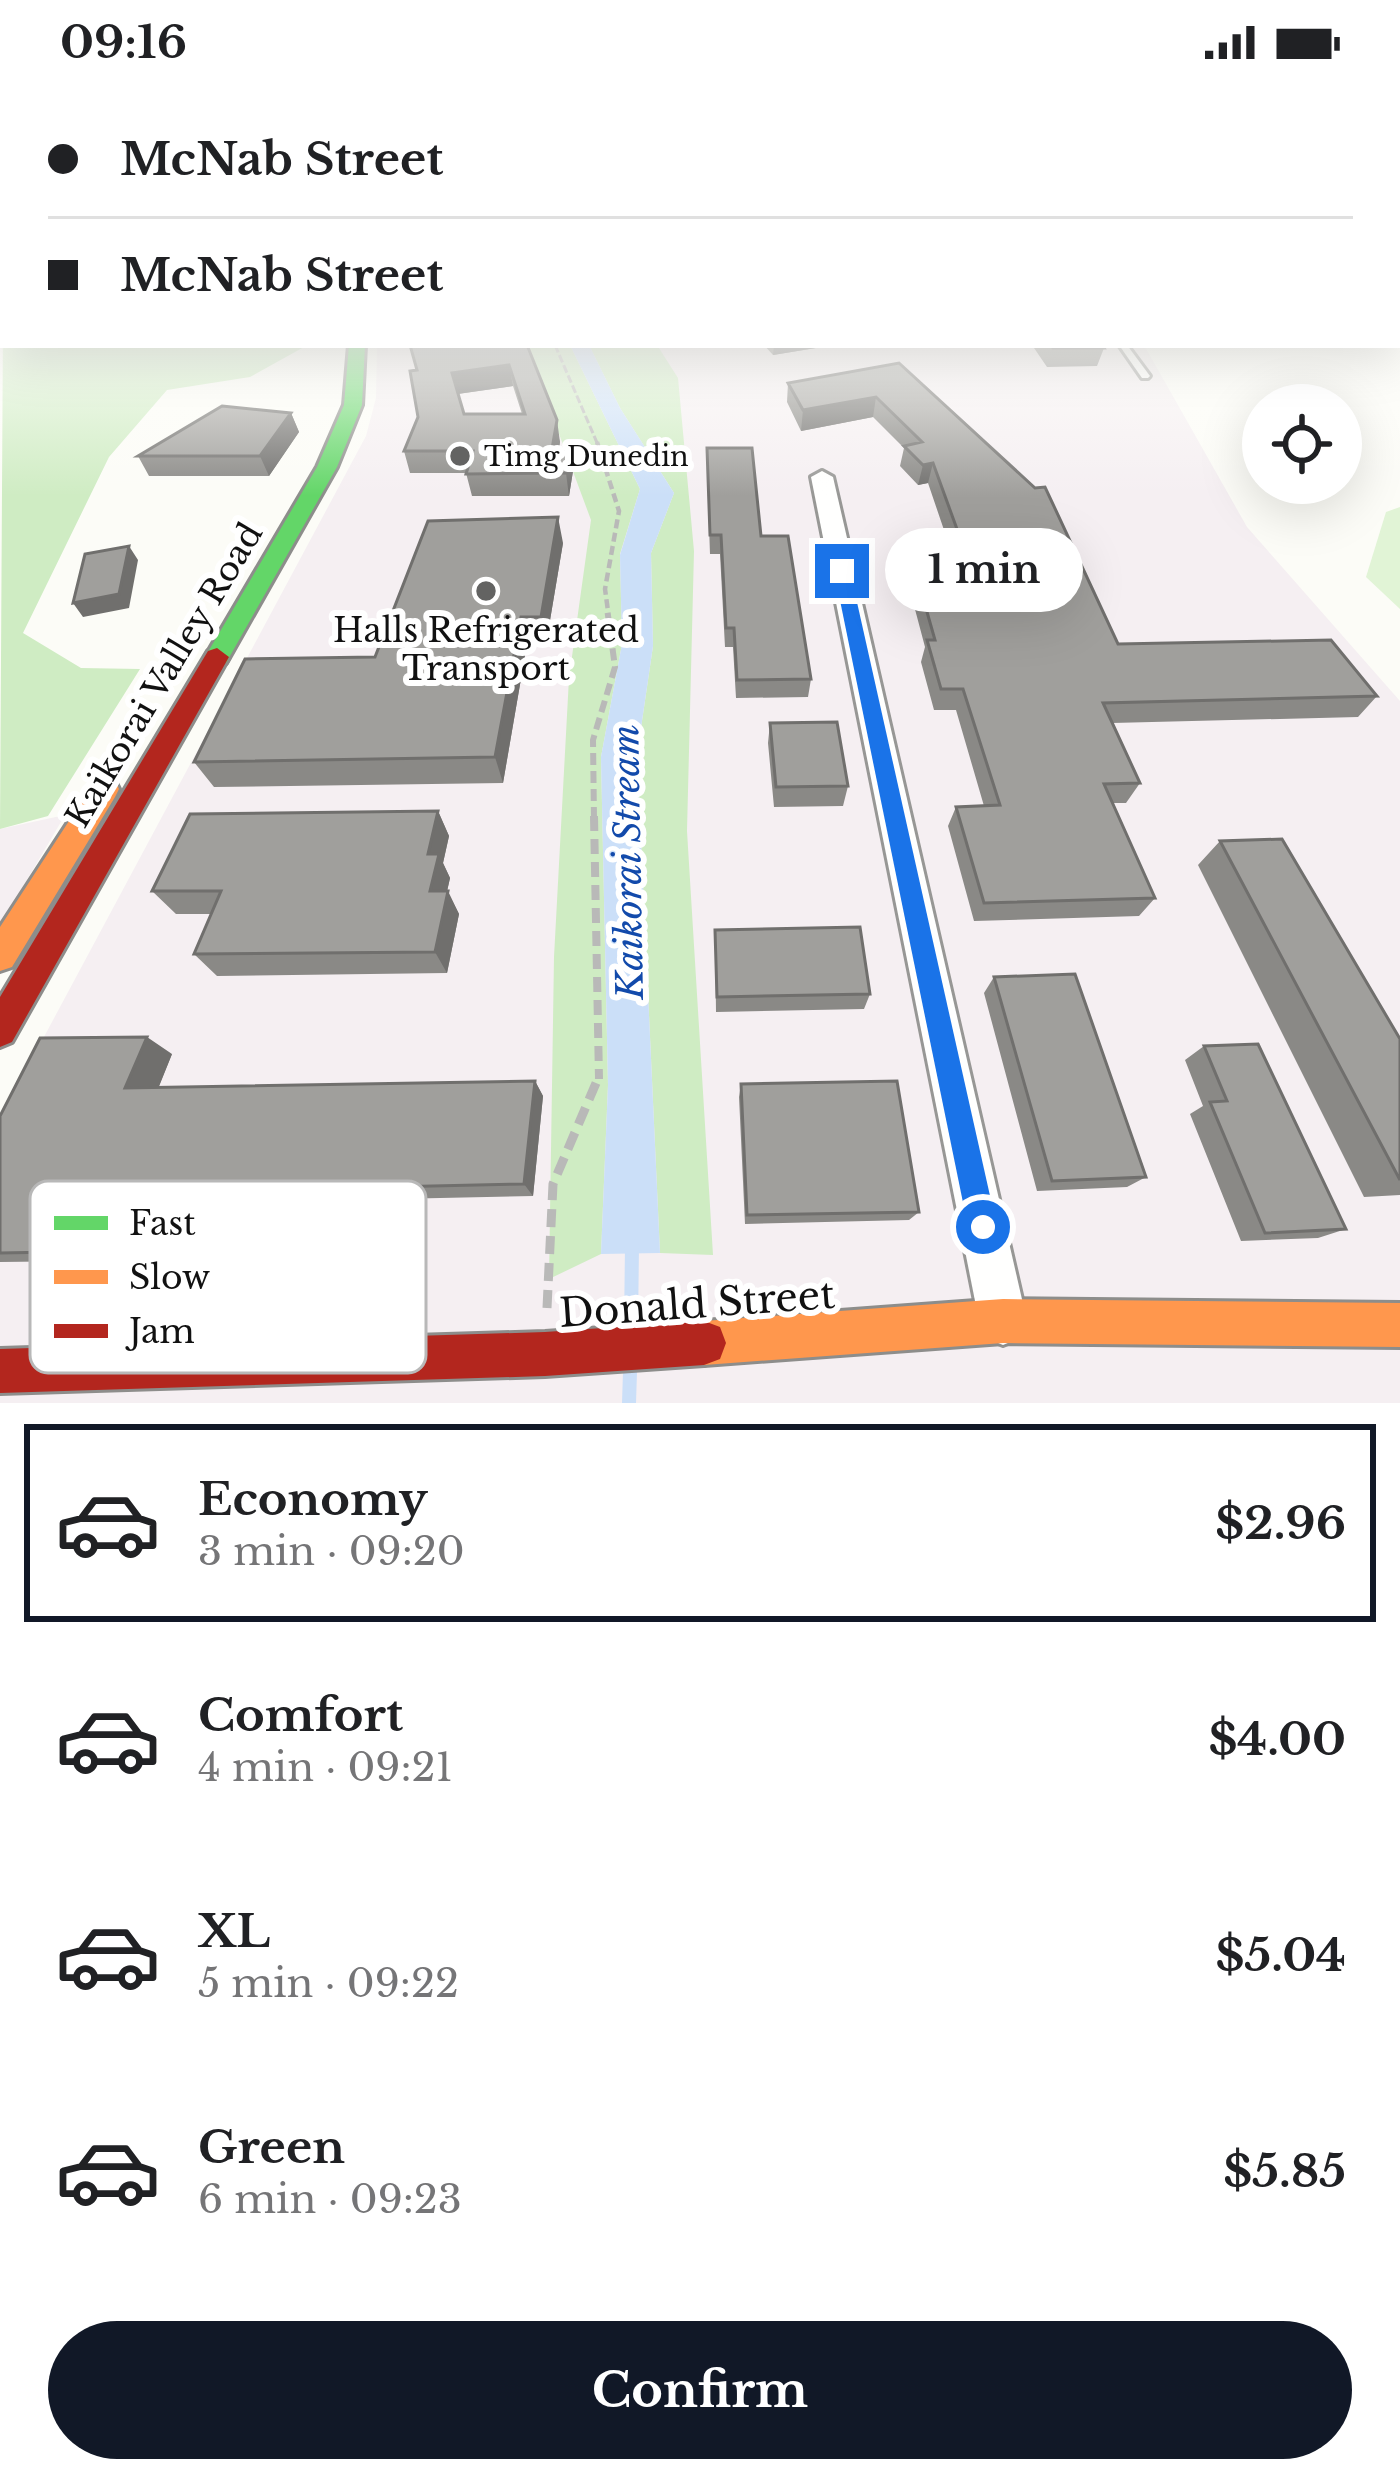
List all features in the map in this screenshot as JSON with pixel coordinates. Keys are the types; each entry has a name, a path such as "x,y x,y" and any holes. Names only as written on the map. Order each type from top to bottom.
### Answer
{"main road":[{"name":"Kaikorai Valley Road","path":"142,729 318,440 336,373"},
{"name":"Kaikorai Valley Road","path":"0,1030 327,467 353,405 355,373"},
{"name":"Kaikorai Valley Road","path":"0,956 118,768"},
{"name":"Donald Street","path":"426,1358 545,1354 1003,1321 1400,1325"},
{"name":"Donald Street","path":"0,1371 30,1370"}],"street":[{"path":"822,477 1003,1321"}],"lane":[{"path":"1142,373 1144,376"}],"path":[{"path":"545,1354 554,1184 599,1081 592,740 615,667 605,589 620,511 614,482 566,373"}],"shaded area":[{"path":"376,373 1160,373 1247,527 1400,701 1400,1403 0,1403 0,1119 366,436 376,398"},
{"path":"65,815 0,926 0,829"}],"green space":[{"path":"3,373 258,373 167,390 109,457 23,633 81,668 140,669 48,816 0,829"},
{"path":"536,373 583,373 640,489 620,554 622,644 601,757 608,1085 601,1254 549,1279 554,957 569,678 591,520"},
{"path":"603,373 675,373 678,378 694,551 687,831 713,1255 660,1253 637,755 653,646 651,553 674,493"},
{"path":"1400,507 1400,609 1366,577 1386,512"}],"water":[{"path":"583,373 603,373 674,493 651,553 653,646 637,755 660,1253 601,1254 608,1085 601,757 622,644 620,555 640,489"}],"building":[{"path":"410,373 455,373 464,414 525,414 511,373 538,373 557,420 552,449 570,448 566,473 466,474 473,451 404,451 418,417"},
{"path":"846,373 909,373 1035,488 1045,487 1118,644 1331,640 1377,696 1103,703 1140,783 1104,784 1155,898 984,903 956,807 1000,805 963,689 941,689 927,640 935,640 917,577 974,576 933,463 923,465 904,446 922,442 876,397 803,410 788,383"},
{"path":"222,406 291,413 260,456 138,456"},
{"path":"707,448 752,448 761,536 788,536 811,679 737,680 734,628 726,628 721,535 710,535"},
{"path":"558,517 541,617 521,617 495,757 194,762 245,659 375,657 428,521"},
{"path":"129,546 119,594 73,603 85,554"},
{"path":"837,722 848,786 776,787 770,723"},
{"path":"438,811 428,854 439,854 430,891 448,891 435,952 194,954 221,891 152,891 190,814"},
{"path":"1282,839 1400,1039 1400,1180 1220,841"},
{"path":"860,927 870,994 717,997 715,930"},
{"path":"1075,974 1146,1177 1052,1181 994,977"},
{"path":"147,1037 125,1088 535,1081 524,1184 30,1181 30,1252 0,1253 0,1116 40,1038"},
{"path":"1258,1044 1346,1229 1265,1233 1210,1102 1227,1101 1204,1046"},
{"path":"897,1081 919,1212 747,1215 741,1084"}],"waterway":[{"name":"Kaikorai Stream","path":"631,1326 632,1246"},
{"name":"Kaikorai Stream","path":"629,1403 630,1372"}],"traffic: fast":[{"path":"217,657 327,467 353,405 355,373"}],"traffic: slow":[{"path":"0,956 105,789"},
{"path":"704,1343 1003,1321 1400,1325"}],"traffic: jam":[{"path":"0,1030 217,657"},
{"path":"426,1358 704,1343"},
{"path":"0,1371 30,1370"}],"place":[{"name":"Timg Dunedin","path":"460,456"},
{"name":"Halls Refrigerated Transport","path":"486,591"}],"route":[{"path":"842,571 983,1227"}]}
